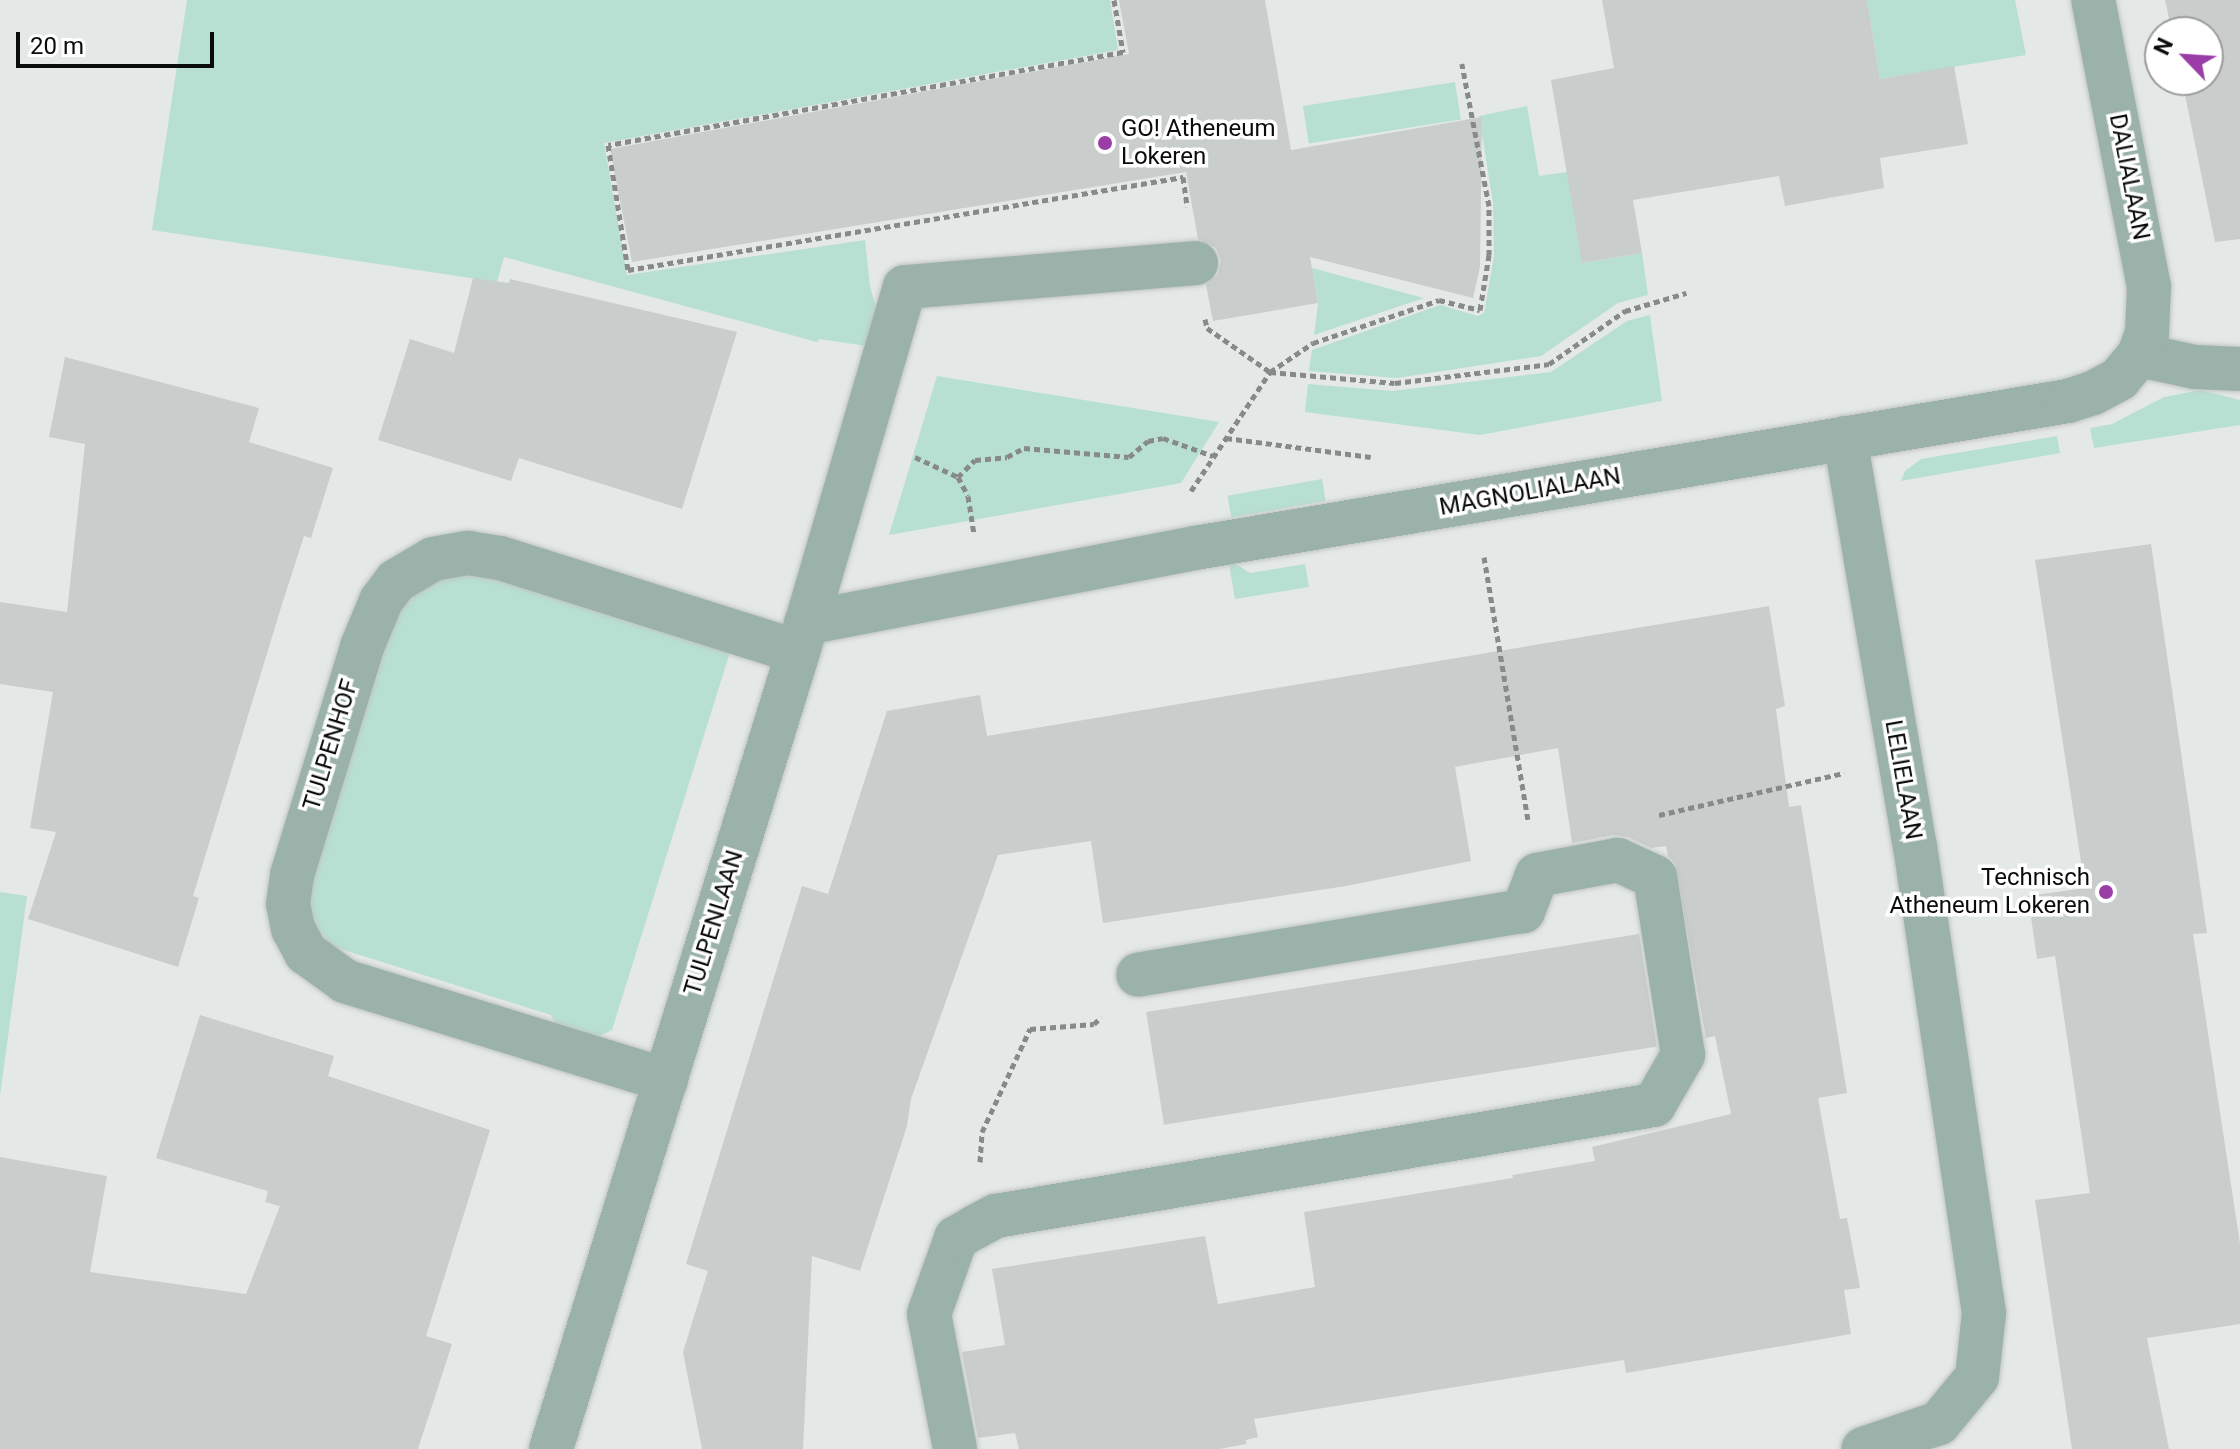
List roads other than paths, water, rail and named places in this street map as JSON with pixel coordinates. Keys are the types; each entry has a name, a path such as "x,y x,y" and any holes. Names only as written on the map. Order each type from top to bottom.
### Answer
{"street":[{"name":"DALIALAAN","path":"2093,0 2147,266 2147,333 2139,355"},
{"name":"TULPENLAAN","path":"551,1449 802,638 905,287 1196,263"},
{"path":"2139,355 2195,367 2240,369"},
{"name":"MAGNOLIALAAN","path":"802,638 984,591 1195,548 2068,401 2119,379 2139,355"},
{"name":"LELIELAAN","path":"1845,438 1900,760 1984,1313 1977,1377 1939,1423 1863,1449"},
{"name":"TULPENHOF","path":"666,1080 345,981 306,953 293,929 288,904 292,875 357,662 381,601 396,581 433,559 468,553 500,558 802,638"},
{"path":"955,1449 929,1314 956,1238 975,1227 996,1216 1654,1105 1683,1055 1655,877 1618,860 1537,875 1523,911 1138,975"}],"place":[{"name":"GO! Atheneum Lokeren","path":"1105,143"},
{"name":"Technisch Atheneum Lokeren","path":"2106,892"}]}
